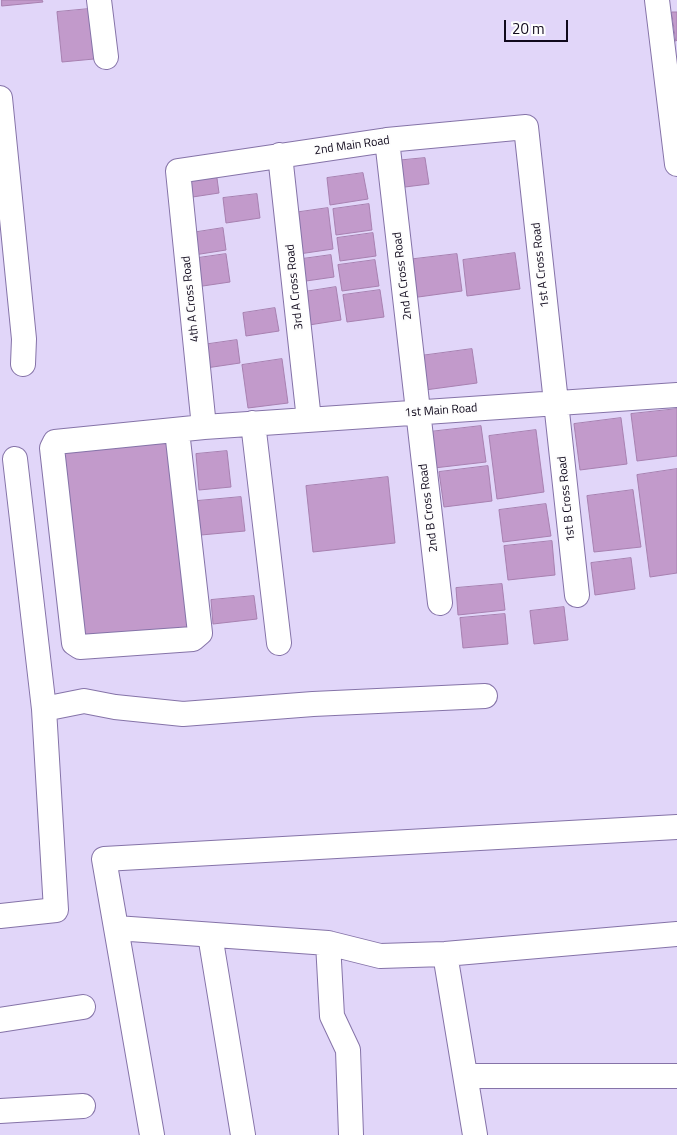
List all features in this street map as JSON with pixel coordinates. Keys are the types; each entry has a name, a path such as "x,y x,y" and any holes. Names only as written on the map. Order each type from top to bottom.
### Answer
{"street":[{"path":"99,0 106,57"},
{"path":"657,0 677,164"},
{"path":"0,98 24,338 23,364"},
{"name":"2nd Main Road","path":"178,171 387,140 526,127"},
{"name":"1st A Cross Road","path":"526,127 556,403"},
{"name":"2nd A Cross Road","path":"387,140 419,412"},
{"name":"3rd A Cross Road","path":"280,155 309,420"},
{"name":"4th A Cross Road","path":"178,171 204,427"},
{"name":"1st Main Road","path":"176,431 200,632 194,639 80,647 74,643 52,444 54,442 204,427 677,395"},
{"name":"1st B Cross Road","path":"556,403 577,595"},
{"name":"2nd B Cross Road","path":"419,412 440,603"},
{"path":"253,424 279,643"},
{"path":"0,916 56,910 44,709 15,459"},
{"path":"44,709 84,701 115,707 183,714 313,704 485,696"},
{"path":"152,1135 104,859 677,827"},
{"path":"116,928 328,943 380,956 445,954 677,934"},
{"path":"210,935 243,1135"},
{"path":"328,943 332,1016 348,1050 351,1135"},
{"path":"445,954 475,1135"},
{"path":"0,1020 83,1007"},
{"path":"466,1076 677,1076"},
{"path":"0,1111 82,1106"}],"building":[{"path":"2,0 42,0 43,2 2,6"},
{"path":"89,9 94,59 62,62 57,12"},
{"path":"672,12 677,12 676,41"},
{"path":"425,158 429,184 397,188 394,161"},
{"path":"216,171 219,193 186,198 183,176"},
{"path":"363,173 368,199 330,205 327,178"},
{"path":"257,194 260,218 226,223 223,198"},
{"path":"369,204 372,230 336,235 333,209"},
{"path":"328,208 333,249 299,254 293,213"},
{"path":"223,228 226,250 194,255 191,233"},
{"path":"373,233 376,256 340,261 337,238"},
{"path":"515,253 520,289 467,296 463,260"},
{"path":"226,254 230,282 196,287 191,259"},
{"path":"457,254 462,291 411,298 406,260"},
{"path":"331,255 334,277 306,281 302,259"},
{"path":"375,260 379,286 342,291 338,265"},
{"path":"336,287 341,320 309,325 304,292"},
{"path":"380,290 384,317 347,322 343,295"},
{"path":"275,308 279,331 246,336 243,313"},
{"path":"237,340 240,363 206,368 202,345"},
{"path":"472,349 477,383 425,390 420,356"},
{"path":"282,359 288,403 248,408 242,365"},
{"path":"677,409 677,456 637,461 631,414"},
{"path":"621,418 627,464 580,470 574,424"},
{"path":"481,426 486,462 434,468 429,432"},
{"path":"536,430 544,492 497,499 489,436"},
{"path":"171,437 194,632 81,646 57,451"},
{"path":"227,451 231,487 199,490 196,454"},
{"path":"488,466 492,501 444,507 439,472"},
{"path":"677,469 677,573 650,577 637,475"},
{"path":"388,477 395,543 313,552 306,486"},
{"path":"633,490 641,547 594,552 587,496"},
{"path":"241,497 245,531 201,535 197,501"},
{"path":"546,504 551,536 503,542 499,510"},
{"path":"552,541 555,575 508,580 504,546"},
{"path":"631,558 635,589 595,595 591,563"},
{"path":"502,584 505,610 458,615 456,588"},
{"path":"254,596 257,619 213,624 211,600"},
{"path":"564,607 568,640 534,644 530,611"},
{"path":"505,614 508,644 463,648 460,618"}]}
